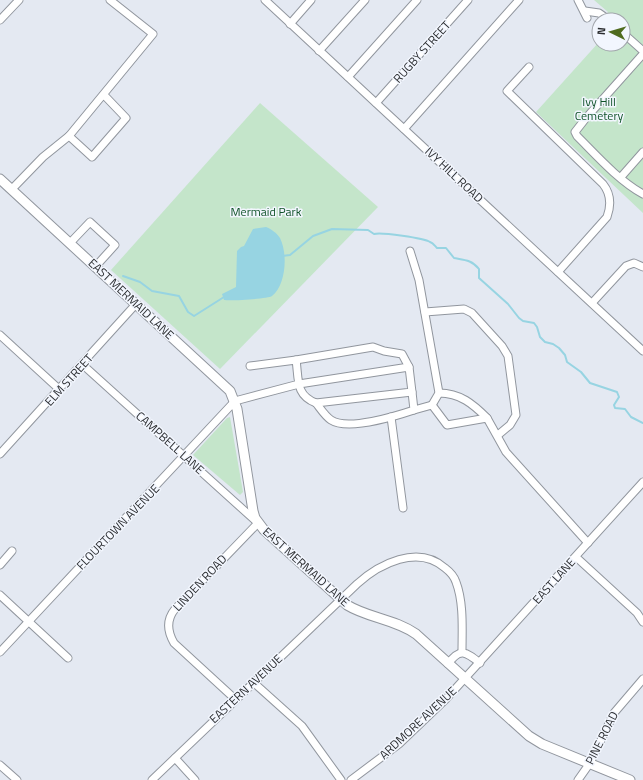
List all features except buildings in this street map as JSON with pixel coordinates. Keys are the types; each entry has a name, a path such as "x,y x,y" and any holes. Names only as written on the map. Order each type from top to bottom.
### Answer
{"main road":[{"name":"EAST MERMAID LANE","path":"0,179 96,266 224,386 235,401 252,504 258,523 341,600 357,610 396,623 410,630 531,738 630,780"}],"street":[{"path":"0,20 19,0"},
{"path":"12,189 43,157 69,136 153,34 110,0"},
{"name":"IVY HILL ROAD","path":"265,0 643,351"},
{"path":"290,24 312,0"},
{"path":"319,51 365,0"},
{"path":"348,77 417,0"},
{"name":"RUGBY STREET","path":"376,103 468,0"},
{"path":"404,129 519,0"},
{"path":"578,0 586,14 591,13"},
{"path":"631,40 643,51"},
{"path":"643,54 582,123 576,132 577,136 621,177 643,194"},
{"path":"529,67 506,91 603,184 610,198 609,210 602,224 558,272"},
{"path":"69,136 92,157 126,118 104,95"},
{"path":"621,177 643,152"},
{"path":"70,243 90,222 95,226 116,245 96,266"},
{"path":"296,360 302,396 316,403 331,420 351,424 391,417 432,405 439,393 419,280 410,251"},
{"path":"592,303 626,266 634,263 643,266"},
{"name":"ELM STREET","path":"0,454 83,365 136,304"},
{"path":"425,312 464,309 472,313 502,346 508,356 516,415 510,425 498,435"},
{"path":"0,335 60,390"},
{"path":"250,366 373,347 384,351 402,354 409,367 414,410"},
{"name":"CAMPBELL LANE","path":"83,365 258,523"},
{"path":"235,401 299,384 409,367"},
{"path":"316,403 412,392"},
{"path":"439,393 453,393 467,400 487,418 498,435 506,452 588,543"},
{"name":"FLOURTOWN AVENUE","path":"0,652 235,401"},
{"path":"432,405 448,425 487,418"},
{"path":"391,417 403,508"},
{"name":"EAST LANE","path":"465,679 643,482"},
{"name":"LINDEN ROAD","path":"234,699 174,643 168,622 175,609 258,523"},
{"path":"0,565 12,551"},
{"path":"576,557 629,606 643,622"},
{"name":"EASTERN AVENUE","path":"152,780 234,699 369,573 396,560 427,558 438,562 449,571 456,580 459,591 462,652"},
{"path":"0,595 68,658"},
{"path":"448,664 454,655 462,652 468,653 480,663"},
{"name":"ARDMORE AVENUE","path":"351,780 399,744 432,714 465,679"},
{"name":"PINE ROAD","path":"578,780 590,763 614,713 643,679"},
{"path":"253,682 302,726 342,780"},
{"path":"175,758 195,780"},
{"path":"0,765 17,780"}],"green space":[{"name":"Ivy Hill Cemetery","path":"594,0 643,0 643,213 536,112 591,51 631,52 631,12 608,12"},
{"name":"Mermaid Park","path":"260,103 378,207 220,369 111,270"},
{"path":"230,417 243,492 240,495 193,455 227,418"}],"water":[{"path":"266,227 274,231 279,236 283,245 285,260 283,277 277,291 272,296 264,298 224,300 222,294 236,287 237,251 244,246 253,229"}],"waterway":[{"path":"282,256 290,255 313,236 332,229 368,230 374,234 411,237 426,240 437,248 446,248 454,258 474,264 479,269 479,278 508,304 519,318 523,321 534,323 540,337 545,342 553,344 559,348 565,355 567,362 581,372 590,383 617,392 619,397 614,405 615,408 625,409 631,417 643,423"},
{"path":"123,276 140,282 152,291 179,296 188,312 194,316 224,297"}]}
